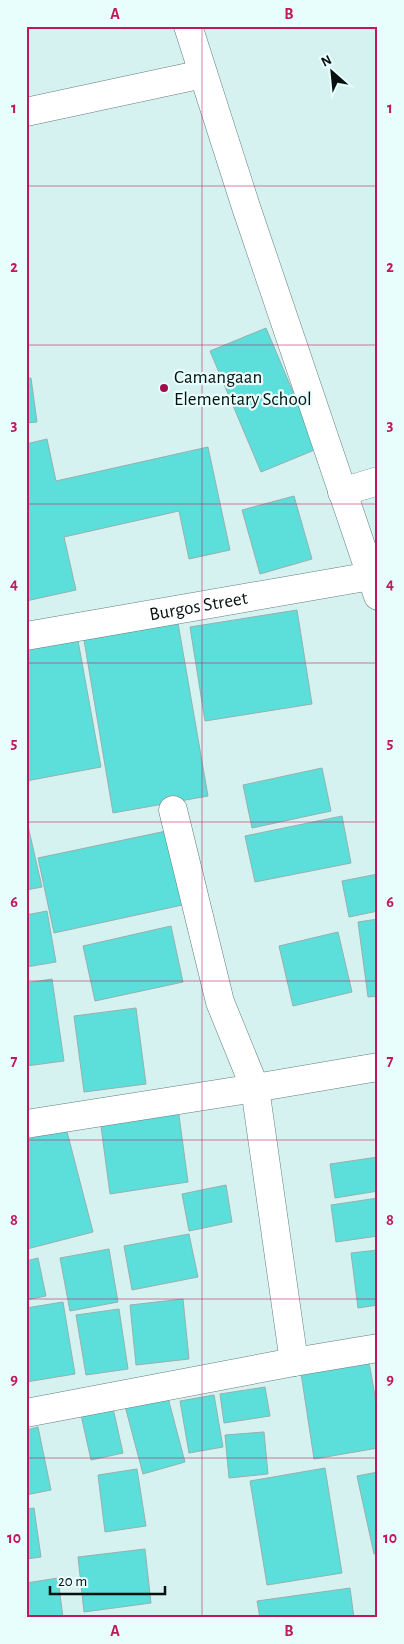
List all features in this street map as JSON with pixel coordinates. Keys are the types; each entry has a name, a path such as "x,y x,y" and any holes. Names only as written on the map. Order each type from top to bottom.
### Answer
{"street":[{"path":"188,26 374,586"},
{"path":"26,112 203,74"},
{"path":"342,492 378,481"},
{"name":"Burgos Street","path":"26,636 374,586"},
{"path":"173,810 220,1002 255,1088 294,1362"},
{"path":"26,1124 378,1067"},
{"path":"26,1413 378,1348"}],"building":[{"path":"266,328 317,449 261,472 210,351"},
{"path":"31,378 37,422 26,423 26,379"},
{"path":"47,439 56,481 208,447 230,550 189,559 179,511 64,537 76,590 26,601 26,444"},
{"path":"294,496 312,559 260,574 242,510"},
{"path":"297,610 312,704 205,721 190,627"},
{"path":"178,623 208,796 113,813 84,640"},
{"path":"77,635 101,767 26,781 26,645"},
{"path":"322,768 331,811 252,828 243,785"},
{"path":"342,816 351,863 255,882 245,836"},
{"path":"26,826 28,826 42,887 26,890"},
{"path":"171,830 187,904 54,933 38,858"},
{"path":"378,874 378,911 349,917 342,881"},
{"path":"47,911 56,962 26,967 26,915"},
{"path":"378,919 378,996 368,997 358,922"},
{"path":"171,926 183,982 95,1001 83,946"},
{"path":"338,932 352,992 293,1006 279,946"},
{"path":"52,979 64,1061 26,1066 26,983"},
{"path":"136,1008 146,1084 84,1092 74,1016"},
{"path":"178,1108 188,1182 110,1194 100,1119"},
{"path":"64,1120 93,1232 27,1249 26,1130"},
{"path":"378,1157 378,1191 335,1198 330,1164"},
{"path":"226,1185 232,1222 189,1231 182,1194"},
{"path":"378,1198 378,1236 336,1242 331,1205"},
{"path":"189,1234 198,1277 132,1290 124,1246"},
{"path":"109,1249 118,1302 70,1311 60,1258"},
{"path":"378,1250 378,1305 358,1308 351,1253"},
{"path":"38,1258 46,1296 26,1300 26,1261"},
{"path":"183,1299 189,1359 136,1365 130,1305"},
{"path":"63,1302 75,1374 26,1382 26,1308"},
{"path":"119,1309 128,1369 86,1375 76,1315"},
{"path":"369,1362 378,1413 378,1448 314,1459 301,1373"},
{"path":"265,1387 270,1416 224,1423 220,1394"},
{"path":"167,1394 185,1462 143,1474 125,1406"},
{"path":"214,1395 223,1447 189,1453 180,1401"},
{"path":"113,1408 123,1453 91,1460 81,1415"},
{"path":"38,1427 51,1490 26,1495 26,1430"},
{"path":"264,1432 268,1474 229,1478 225,1435"},
{"path":"325,1468 342,1573 267,1585 250,1481"},
{"path":"137,1469 146,1526 105,1532 98,1475"},
{"path":"378,1472 378,1554 374,1554 357,1476"},
{"path":"34,1508 41,1557 26,1559 26,1509"},
{"path":"145,1549 151,1603 84,1612 78,1557"},
{"path":"58,1578 63,1618 26,1618 26,1583"},
{"path":"350,1588 354,1618 260,1618 257,1601"}],"place":[{"name":"Camangaan Elementary School","path":"164,388"}]}
